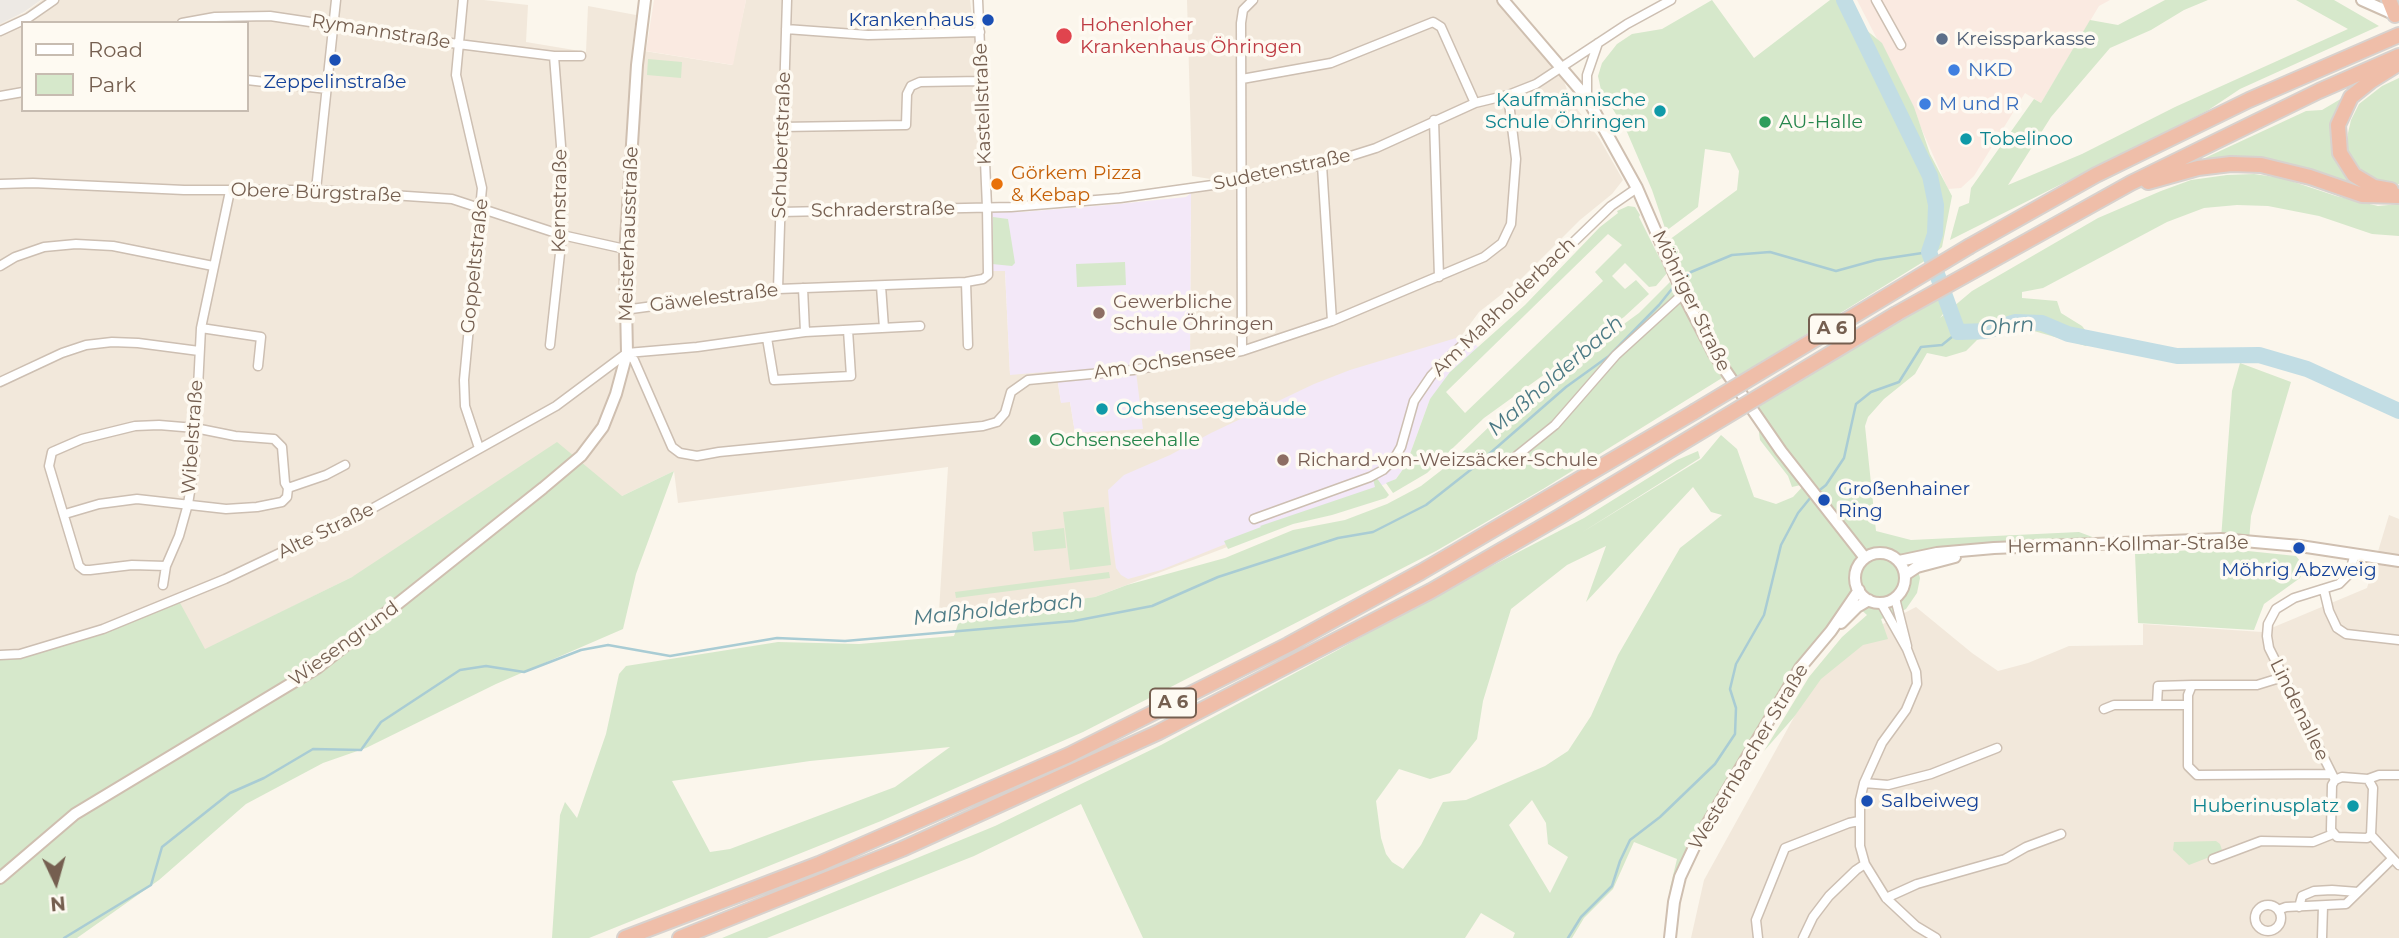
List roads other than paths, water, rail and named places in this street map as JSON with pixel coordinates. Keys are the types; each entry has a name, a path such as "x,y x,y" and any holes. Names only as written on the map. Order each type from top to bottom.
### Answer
{"highway":[{"path":"2389,0 2397,15"},
{"name":"A 6","path":"625,938 831,859 1069,755 1288,645 1422,572 1970,246 2096,175 2249,100 2398,36"},
{"name":"A 6","path":"680,938 902,849 1159,732 1431,591 1981,265 2131,183 2307,96 2399,56"},
{"path":"2399,63 2351,97 2338,125 2337,139 2340,153 2354,175 2374,187 2399,189"},
{"path":"2131,183 2152,181 2198,168 2231,164 2262,165 2310,177 2362,195 2399,195"}],"street":[{"path":"22,21 54,0"},
{"path":"316,190 336,0"},
{"name":"Goppeltstraße","path":"463,0 456,75 482,188 464,380 465,406 479,449"},
{"name":"Meisterhausstraße","path":"645,0 637,65 625,249 624,310 627,353 634,360 672,447 680,453"},
{"name":"Schubertstraße","path":"778,289 787,0"},
{"name":"Kastellstraße","path":"978,0 987,207"},
{"path":"1242,351 1241,23 1243,10 1253,0"},
{"name":"Möhriger Straße","path":"1503,0 1587,98 1637,188 1683,294 1714,354 1732,383 1806,483 1865,558"},
{"name":"Sudetenstraße","path":"987,207 1120,198 1241,181 1322,165 1376,148 1475,103 1508,95 1536,84 1559,67 1671,0"},
{"path":"1876,0 1901,45"},
{"path":"2362,0 2397,15"},
{"name":"Rymannstraße","path":"193,21 215,17 270,16 458,44 554,56 581,56"},
{"path":"0,31 21,21"},
{"path":"1242,79 1331,63 1433,22 1441,27 1475,103"},
{"path":"786,29 868,35 980,32"},
{"path":"1587,98 1587,75 1598,43"},
{"name":"Kernstraße","path":"550,345 562,234 561,146 554,56"},
{"path":"248,80 327,89"},
{"path":"781,127 906,125 907,94 911,86 920,82 983,81"},
{"path":"0,96 21,92"},
{"name":"Am Ochsensee","path":"680,453 697,456 983,426 997,422 1005,413 1011,392 1028,380 1133,370 1242,351 1332,321 1439,277 1484,257 1502,243 1511,224 1516,159 1508,95"},
{"path":"1434,120 1439,277"},
{"path":"1322,165 1332,321"},
{"name":"Obere Bürgstraße","path":"0,184 46,183 230,191 316,190 453,199 562,234 625,249"},
{"name":"Am Maßholderbach","path":"1254,519 1383,470 1401,447 1414,401 1431,376 1601,215 1637,188"},
{"name":"Wibelstraße","path":"163,585 166,566 179,536 188,504 194,467 201,328 230,191"},
{"path":"968,345 966,282 983,279 988,275 987,207"},
{"name":"Schraderstraße","path":"780,212 987,207"},
{"path":"0,266 15,257 44,247 76,244 113,246 213,266"},
{"name":"Gäwelestraße","path":"624,310 778,289 966,282"},
{"path":"881,286 884,328"},
{"name":"Gäwelestraße","path":"803,288 805,332"},
{"path":"1509,462 1555,425 1616,355 1683,294"},
{"path":"627,353 805,332 920,327"},
{"path":"201,328 261,337 258,366"},
{"path":"767,338 774,380 851,376 848,330"},
{"path":"0,382 62,353 86,345 138,343 199,351"},
{"name":"Alte Straße","path":"0,655 20,654 103,629 225,579 366,512 556,406 627,353"},
{"name":"Wiesengrund","path":"0,878 75,814 317,668 581,456 603,427 616,394 627,353"},
{"path":"65,514 99,503 137,499 226,509 282,502 287,497 288,488 279,443 274,439 159,425 135,426 82,439 52,452 49,466 79,566 84,570 132,565 166,566"},
{"path":"288,488 326,475 345,465"},
{"name":"Hermann-Kollmar-Straße","path":"1899,561 1981,549 2221,539 2399,561"},
{"path":"1905,575 1917,567 1981,549"},
{"path":"1895,598 1881,603 1869,600 1859,590 1855,578 1857,569 1865,558 1880,553 1888,554 1899,561 1905,575 1905,583 1895,598 1895,604 1905,632 1907,649"},
{"name":"Lindenallee","path":"2333,834 2333,777 2269,648 2267,636 2271,616 2284,602 2324,590 2344,580 2352,567 2355,554"},
{"name":"Westernbacher Straße","path":"1670,938 1680,877 1697,841 1800,667 1859,590"},
{"path":"2324,590 2337,628 2346,634 2399,640"},
{"path":"1830,631 1869,600"},
{"path":"1881,603 1907,649 1916,672 1917,684 1906,710 1882,743 1864,783 1860,800 1860,846 1865,864 1886,898 1925,934 1936,938"},
{"path":"2157,705 2158,685 2257,685 2283,677"},
{"path":"2192,685 2188,695 2188,766 2197,775 2368,779 2379,775 2399,775"},
{"path":"2104,709 2114,705 2188,705"},
{"path":"1864,783 1888,785 1931,774 1997,748"},
{"path":"2278,910 2299,906 2346,904 2396,862 2371,835 2373,788 2368,779"},
{"path":"1758,938 1756,920 1786,848 1859,821"},
{"path":"1886,898 1917,884 2005,859 2026,847 2061,834"},
{"path":"2213,859 2261,841 2313,842 2333,834 2337,837 2367,838 2371,835"},
{"path":"1802,938 1813,917 1829,896 1865,864"},
{"path":"2299,906 2302,896 2314,891 2358,892"},
{"path":"2322,938 2323,906"}],"waterway":[{"name":"Ohrn","path":"1844,0 1930,176 1936,205 1935,234 1929,252 1958,332 1987,331 2015,322 2042,323 2068,334 2177,356 2259,355 2307,369 2399,411"},
{"name":"Maßholderbach","path":"1680,281 1691,272 1732,255 1770,252 1836,271 1876,260 1929,252"},
{"name":"Maßholderbach","path":"64,938 151,885 162,847 230,793 264,778 313,749 361,750 381,722 460,670 486,666 524,672 581,650 608,645 670,656 777,638 845,641 1074,621 1152,606 1218,577 1338,538 1373,532 1426,505 1473,468 1566,387 1609,356 1675,285"},
{"path":"1816,493 1826,485 1844,458 1856,404 1871,392 1899,382 1921,347 1942,345 1958,332"},
{"path":"1568,938 1581,917 1612,886 1630,840 1660,817 1715,764 1735,734 1736,708 1730,689 1736,664 1764,615 1781,545 1798,513 1811,497"}],"place":[{"name":"Krankenhaus","path":"988,20"},
{"name":"Hohenloher Krankenhaus Öhringen","path":"1064,36"},
{"name":"Kreissparkasse","path":"1942,39"},
{"name":"Zeppelinstraße","path":"335,60"},
{"name":"NKD","path":"1954,70"},
{"name":"M und R","path":"1925,104"},
{"name":"Kaufmännische Schule Öhringen","path":"1660,111"},
{"name":"AU-Halle","path":"1765,122"},
{"name":"Tobelinoo","path":"1966,139"},
{"name":"Görkem Pizza & Kebap","path":"997,184"},
{"name":"Gewerbliche Schule Öhringen","path":"1099,313"},
{"name":"Ochsenseegebäude","path":"1102,409"},
{"name":"Ochsenseehalle","path":"1035,440"},
{"name":"Richard-von-Weizsäcker-Schule","path":"1283,460"},
{"name":"Großenhainer Ring","path":"1824,500"},
{"name":"Möhrig Abzweig","path":"2299,548"},
{"name":"Salbeiweg","path":"1867,801"},
{"name":"Huberinusplatz","path":"2353,806"}]}
